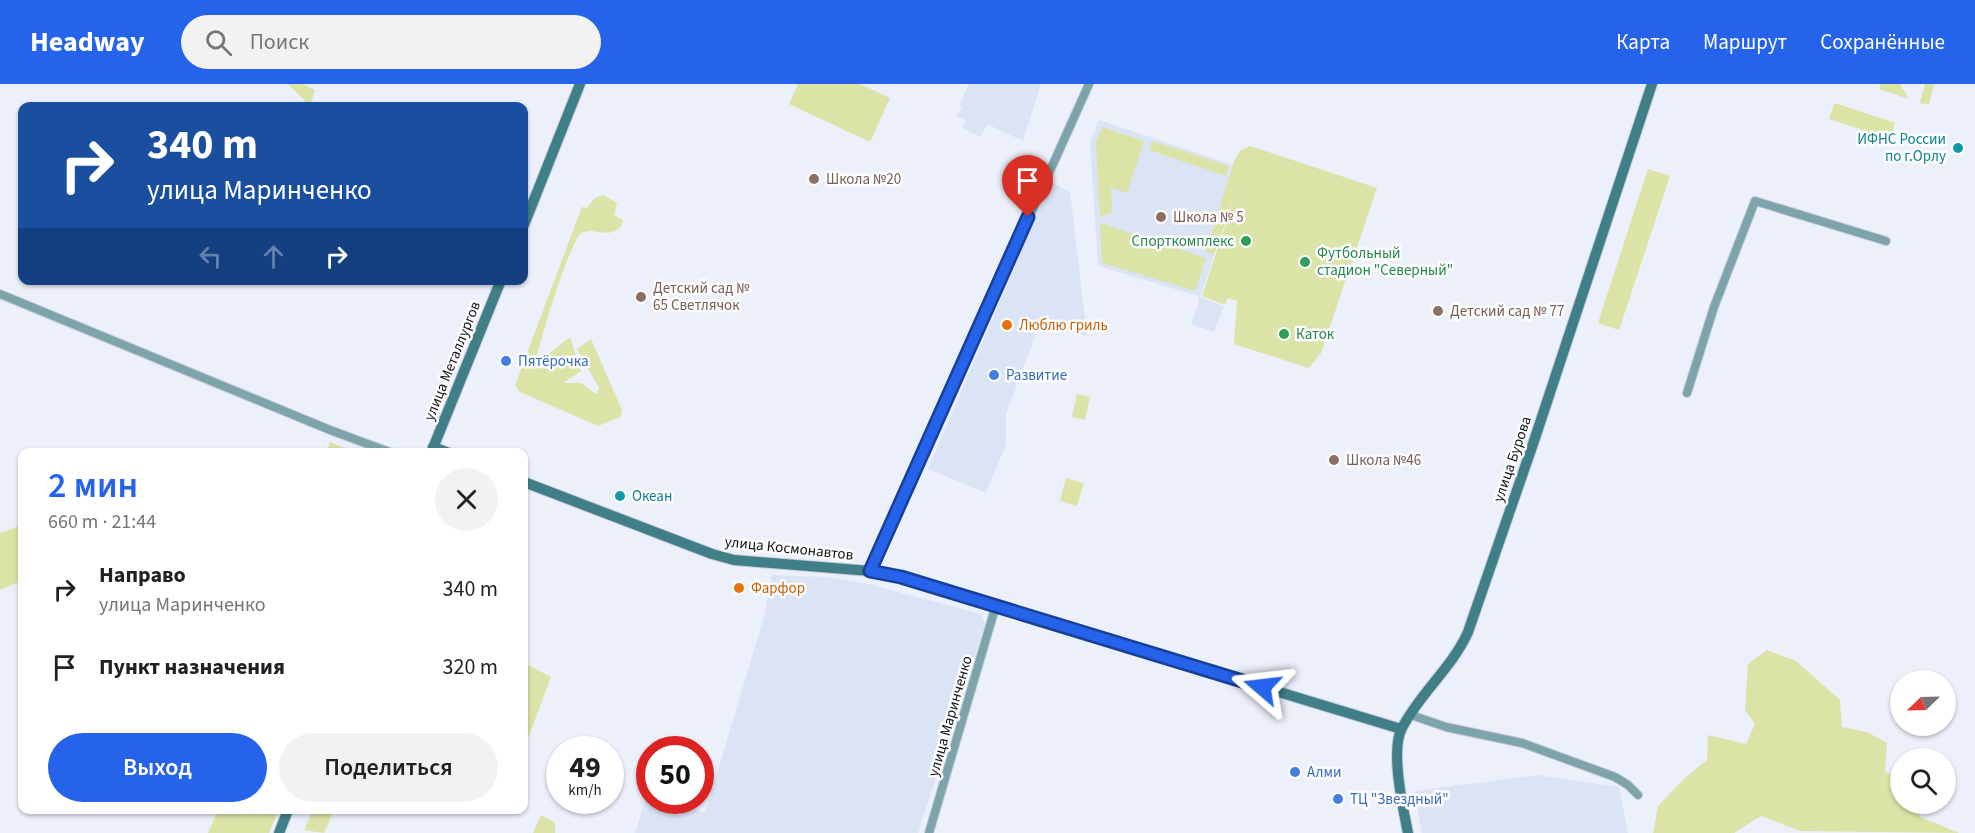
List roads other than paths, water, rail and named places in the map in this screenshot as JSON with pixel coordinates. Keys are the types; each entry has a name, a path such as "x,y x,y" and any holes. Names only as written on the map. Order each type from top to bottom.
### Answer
{"main road":[{"path":"528,215 580,84"},
{"name":"улица Бурова","path":"1401,729 1458,651 1468,632 1652,84"},
{"name":"улица Металлургов","path":"433,448 499,285"},
{"name":"улица Космонавтов","path":"528,484 622,522 734,560 870,571 901,577 1401,729"},
{"path":"1401,729 1398,772 1408,833"},
{"path":"279,833 286,814"}],"street":[{"path":"870,571 1089,84"},
{"path":"1687,393 1714,307 1755,201 1886,241"},
{"path":"0,294 379,448"},
{"name":"улица Маринченко","path":"929,833 996,606"},
{"path":"1411,715 1446,727 1522,743 1615,777 1638,795"}],"place":[{"name":"ИФНС России по г.Орлу","path":"1958,148"},
{"name":"Школа №20","path":"814,179"},
{"name":"Школа № 5","path":"1161,217"},
{"name":"Спорткомплекс","path":"1246,241"},
{"name":"Футбольный стадион \"Северный\"","path":"1305,262"},
{"name":"Детский сад № 65 Светлячок","path":"641,297"},
{"name":"Детский сад № 77","path":"1438,311"},
{"name":"Люблю гриль","path":"1007,325"},
{"name":"Каток","path":"1284,334"},
{"name":"Пятёрочка","path":"506,361"},
{"name":"Развитие","path":"994,375"},
{"name":"Школа №46","path":"1334,460"},
{"name":"Океан","path":"620,496"},
{"name":"Фарфор","path":"739,588"},
{"name":"Алми","path":"1295,772"},
{"name":"ТЦ \"Звездный\"","path":"1338,799"}]}
